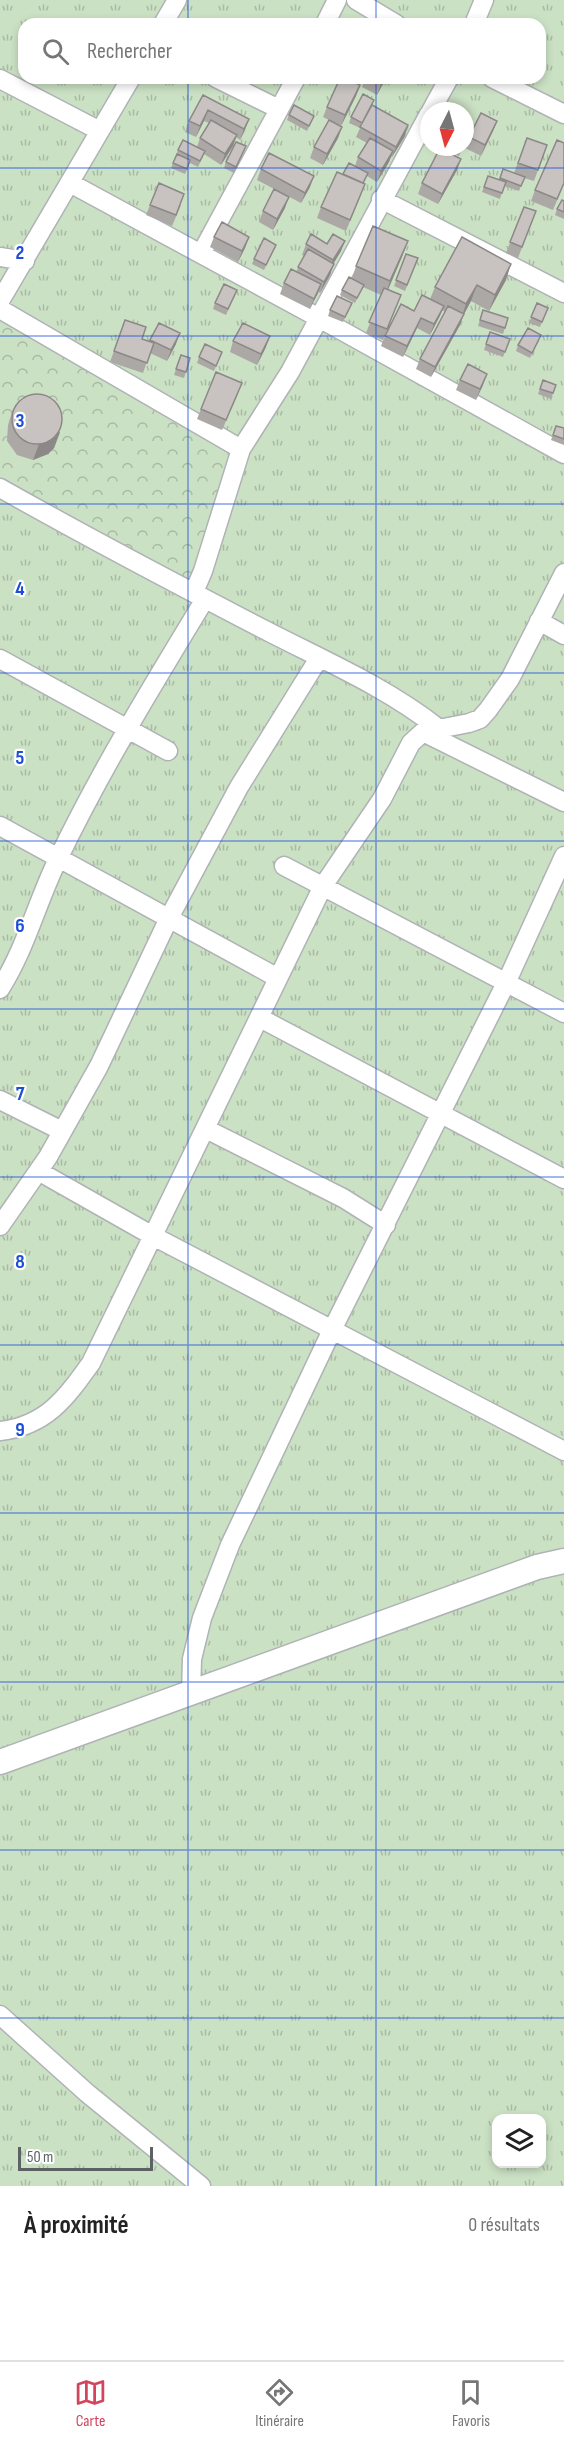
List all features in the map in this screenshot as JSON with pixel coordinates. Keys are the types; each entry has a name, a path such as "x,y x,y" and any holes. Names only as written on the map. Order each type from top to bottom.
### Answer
{"street":[{"path":"166,18 177,0"},
{"path":"328,18 338,0"},
{"path":"356,0 386,18"},
{"path":"476,18 484,0"},
{"path":"0,79 100,131"},
{"path":"0,301 127,84"},
{"path":"228,84 279,109"},
{"path":"201,254 293,84"},
{"path":"436,102 446,84"},
{"path":"504,84 564,113"},
{"path":"3,978 25,945 58,858 199,595 203,571 241,449 290,372 420,130"},
{"path":"70,183 564,454"},
{"path":"381,199 564,293"},
{"path":"0,257 25,261"},
{"path":"0,309 241,449"},
{"path":"0,488 82,534 416,711 430,730 564,802"},
{"path":"0,1431 11,1430 39,1420 65,1399 91,1364 323,886 382,800 404,754 430,730 480,719 510,679 564,573"},
{"path":"539,621 564,635"},
{"path":"0,1226 40,1172 99,1066 169,918 239,787 319,658"},
{"path":"0,659 168,751"},
{"path":"0,826 278,978"},
{"path":"191,1695 192,1659 206,1607 230,1545 332,1330 442,1115 562,863"},
{"path":"284,866 507,981 564,1013"},
{"path":"260,1018 564,1179"},
{"path":"0,1100 62,1131"},
{"path":"206,1129 343,1198 386,1225"},
{"path":"40,1172 153,1236 564,1451"},
{"path":"0,1762 191,1695 537,1567 564,1561"},
{"path":"0,2015 87,2093 201,2186"}],"green space":[{"path":"0,0 564,0 564,2186 0,2186"},
{"path":"0,315 235,452 191,582 0,480"}],"building":[{"path":"337,84 360,85 345,115 327,107"},
{"path":"363,94 374,100 362,123 351,117"},
{"path":"203,95 249,119 244,129 208,110 200,126 189,121"},
{"path":"294,105 314,116 309,126 289,115"},
{"path":"372,105 408,125 396,147 360,127"},
{"path":"481,113 497,121 485,145 474,140 474,127"},
{"path":"211,120 237,135 225,154 200,138"},
{"path":"329,120 342,127 327,154 314,147"},
{"path":"370,138 393,151 381,171 358,157"},
{"path":"527,138 547,145 538,170 518,163"},
{"path":"183,140 205,151 200,161 178,150"},
{"path":"557,140 564,143 564,183 557,199 535,190"},
{"path":"236,142 246,146 236,167 226,162"},
{"path":"269,153 314,176 305,193 261,169"},
{"path":"177,154 190,160 187,169 173,163"},
{"path":"436,156 455,156 461,159 442,194 422,183"},
{"path":"349,163 368,173 363,183 343,174"},
{"path":"503,169 525,177 521,186 500,178"},
{"path":"337,172 365,184 350,220 321,207"},
{"path":"488,176 506,182 502,193 484,187"},
{"path":"159,183 184,194 176,215 150,205"},
{"path":"274,189 289,197 277,219 263,211"},
{"path":"562,200 564,201 564,212 557,209"},
{"path":"524,207 536,211 522,247 510,242"},
{"path":"222,222 249,237 242,251 214,237"},
{"path":"373,226 408,241 390,281 356,266"},
{"path":"311,234 327,244 333,234 345,241 333,260 306,244"},
{"path":"462,237 511,264 495,295 477,285 466,304 435,287"},
{"path":"264,238 276,245 266,265 254,259"},
{"path":"308,249 334,264 324,282 298,267"},
{"path":"406,254 418,258 407,285 396,280"},
{"path":"291,269 321,284 314,299 284,283"},
{"path":"349,277 364,285 357,298 342,290"},
{"path":"224,284 237,290 228,309 215,303"},
{"path":"384,288 401,295 387,329 369,322"},
{"path":"422,295 444,306 434,324 421,318 407,346 385,336 401,304 414,311"},
{"path":"337,296 352,303 345,317 330,310"},
{"path":"537,303 548,308 542,322 531,317"},
{"path":"448,306 464,314 435,367 420,359"},
{"path":"483,310 508,318 505,328 480,320"},
{"path":"125,320 146,327 142,339 154,343 147,363 114,351"},
{"path":"159,323 180,333 171,350 150,340"},
{"path":"243,323 270,336 261,354 233,341"},
{"path":"528,328 541,335 532,353 518,345"},
{"path":"490,332 510,339 505,352 486,344"},
{"path":"205,344 222,352 216,366 199,357"},
{"path":"181,355 190,358 186,372 176,369"},
{"path":"468,364 487,374 480,389 460,380"},
{"path":"216,372 242,383 226,420 201,409"},
{"path":"543,380 556,385 553,393 540,389"},
{"path":"37,394 55,401 62,419 55,437 37,444 19,437 12,419 19,401"},
{"path":"556,426 564,428 564,439 553,435"}]}
